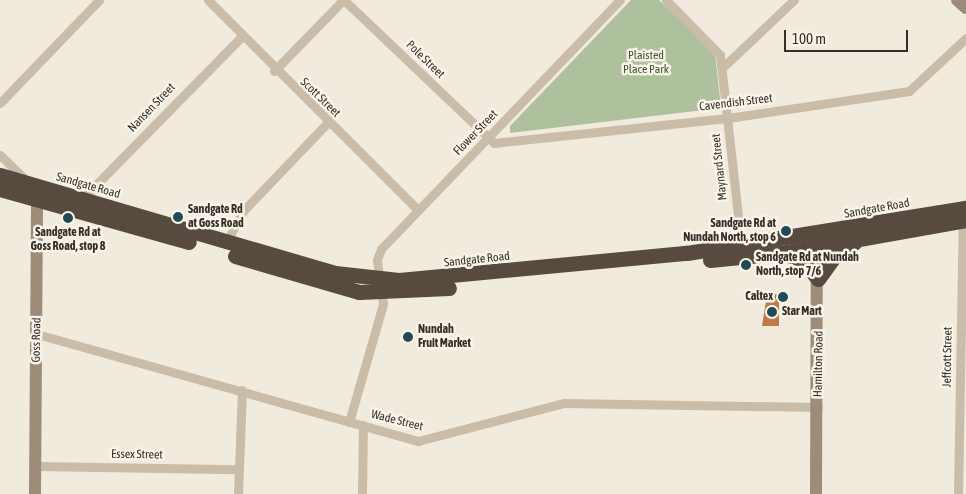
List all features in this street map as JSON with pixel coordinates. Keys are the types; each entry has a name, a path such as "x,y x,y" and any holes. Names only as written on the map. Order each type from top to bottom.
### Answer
{"highway":[{"name":"Sandgate Road","path":"0,176 35,190 338,286 381,287 781,253 817,240 860,239 965,216"},
{"name":"Sandgate Road","path":"0,190 35,190 81,200 381,287 496,273 817,240 965,216"},
{"path":"781,253 803,260 818,279 836,256 860,239"}],"street":[{"path":"0,103 99,0"},
{"name":"Scott Street","path":"208,0 243,35 274,71 418,210"},
{"path":"274,71 344,0"},
{"name":"Pole Street","path":"344,0 488,138"},
{"name":"Flower Street","path":"349,422 381,287 379,252 620,0"},
{"name":"Maynard Street","path":"666,0 716,49 722,68 740,234"},
{"path":"722,68 794,0"},
{"path":"957,0 966,8"},
{"name":"Nansen Street","path":"81,200 243,35"},
{"name":"Cavendish Street","path":"488,138 497,142 728,118 909,91 966,38"},
{"path":"226,243 243,211 327,123"},
{"path":"0,155 12,164 35,190"},
{"name":"Goss Road","path":"35,190 37,334 35,494"},
{"name":"Jeffcott Street","path":"958,494 963,406 965,216"},
{"name":"Hamilton Road","path":"816,494 818,407 817,240"},
{"name":"Wade Street","path":"37,334 242,390 349,422 425,441 564,403 818,407"},
{"path":"238,494 242,390"},
{"path":"362,494 363,425"},
{"name":"Essex Street","path":"36,466 238,469"}],"green space":[{"name":"Plaisted Place Park","path":"631,0 659,0 715,53 721,108 510,133 510,126"}],"building":[{"name":"Star Mart","path":"767,294 779,294 779,326 762,326"}],"place":[{"name":"Sandgate Rd at Goss Road","path":"178,217"},
{"name":"Sandgate Rd at Goss Road, stop 8","path":"68,218"},
{"name":"Sandgate Rd at Nundah North, stop 6","path":"786,231"},
{"name":"Sandgate Rd at Nundah North, stop 7/6","path":"746,265"},
{"name":"Caltex","path":"783,297"},
{"name":"Star Mart","path":"772,312"},
{"name":"Nundah Fruit Market","path":"408,337"}]}
